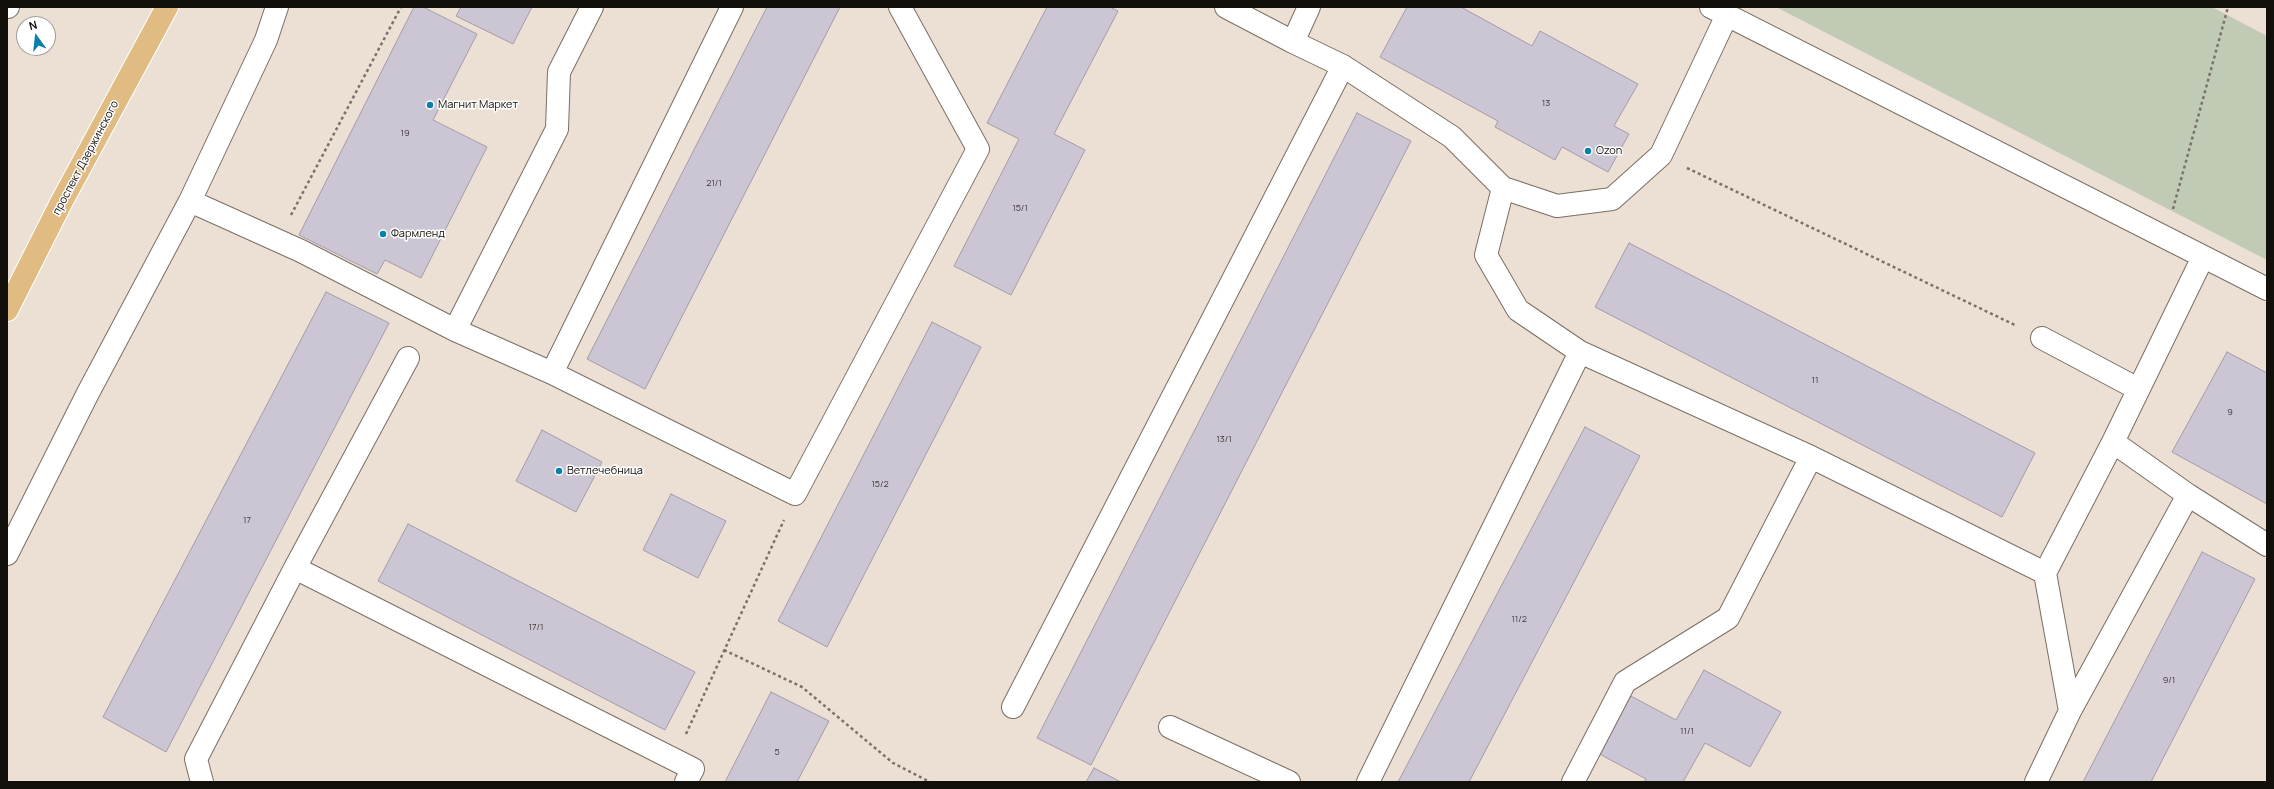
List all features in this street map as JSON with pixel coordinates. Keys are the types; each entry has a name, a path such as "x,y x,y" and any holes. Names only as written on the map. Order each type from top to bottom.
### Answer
{"main road":[{"name":"проспект Дзержинского","path":"7,310 62,201 167,7"}],"street":[{"path":"7,554 88,393 190,201 266,40 277,7"},
{"path":"455,330 557,129 559,72 592,7"},
{"path":"552,373 732,7"},
{"path":"190,201 278,241 455,330 552,373 795,494 978,148 900,7"},
{"path":"1226,7 1343,66 1452,137 1503,188 1556,206 1612,199 1661,155 1719,11 2267,289"},
{"path":"1293,42 1309,7"},
{"path":"1013,707 1343,66"},
{"path":"1503,188 1486,255 1518,310 1580,352 1811,457 2044,572"},
{"path":"2070,711 2044,572 2112,442 2203,257"},
{"path":"2042,338 2138,389"},
{"path":"1368,782 1580,352"},
{"path":"202,782 196,759 295,568 408,358"},
{"path":"2112,442 2188,495 2267,545"},
{"path":"1573,782 1625,682 1728,618 1811,457"},
{"path":"2036,782 2070,711 2188,495"},
{"path":"295,568 693,769 686,782"},
{"path":"1170,727 1290,782"}],"path":[{"path":"278,241 401,7"},
{"path":"2161,235 2176,202 2228,7"},
{"path":"1661,155 2042,338"},
{"path":"674,760 795,494"},
{"path":"724,650 802,686 893,763 930,782"}],"green space":[{"path":"1776,7 2212,7 2267,36 2267,260"}],"building":[{"path":"414,7 423,7 477,34 433,120 487,147 421,278 385,260 377,274 299,235"},
{"path":"461,7 532,7 513,44 456,16"},
{"path":"767,7 840,7 645,389 587,359"},
{"path":"1047,7 1110,7 1118,11 1054,134 1085,150 1011,295 954,266 1019,139 987,123"},
{"path":"1407,7 1461,7 1532,46 1540,31 1638,84 1614,126 1629,134 1608,172 1562,147 1555,160 1495,127 1498,121 1380,57"},
{"path":"1357,113 1411,141 1091,765 1037,738"},
{"path":"1629,243 2035,453 2002,517 1595,307"},
{"path":"326,292 389,323 166,752 103,717"},
{"path":"932,322 981,347 827,647 778,621"},
{"path":"2227,352 2267,373 2267,504 2172,452"},
{"path":"1585,427 1640,456 1469,782 1398,782"},
{"name":"Ветлечебница","path":"542,430 602,462 576,512 516,481"},
{"path":"671,494 726,521 698,578 643,550"},
{"path":"408,524 695,672 665,730 378,581"},
{"path":"2202,552 2255,579 2151,782 2083,782"},
{"path":"1704,670 1781,712 1750,767 1705,743 1683,782 1644,782 1646,779 1594,751 1625,693 1676,720"},
{"path":"771,692 829,721 797,782 725,782"},
{"path":"1094,768 1121,782 1086,782"}],"place":[{"name":"Магнит Маркет","path":"430,105"},
{"name":"Ozon","path":"1588,151"},
{"name":"Фармленд","path":"383,234"},
{"name":"Ветлечебница","path":"559,471"}]}
